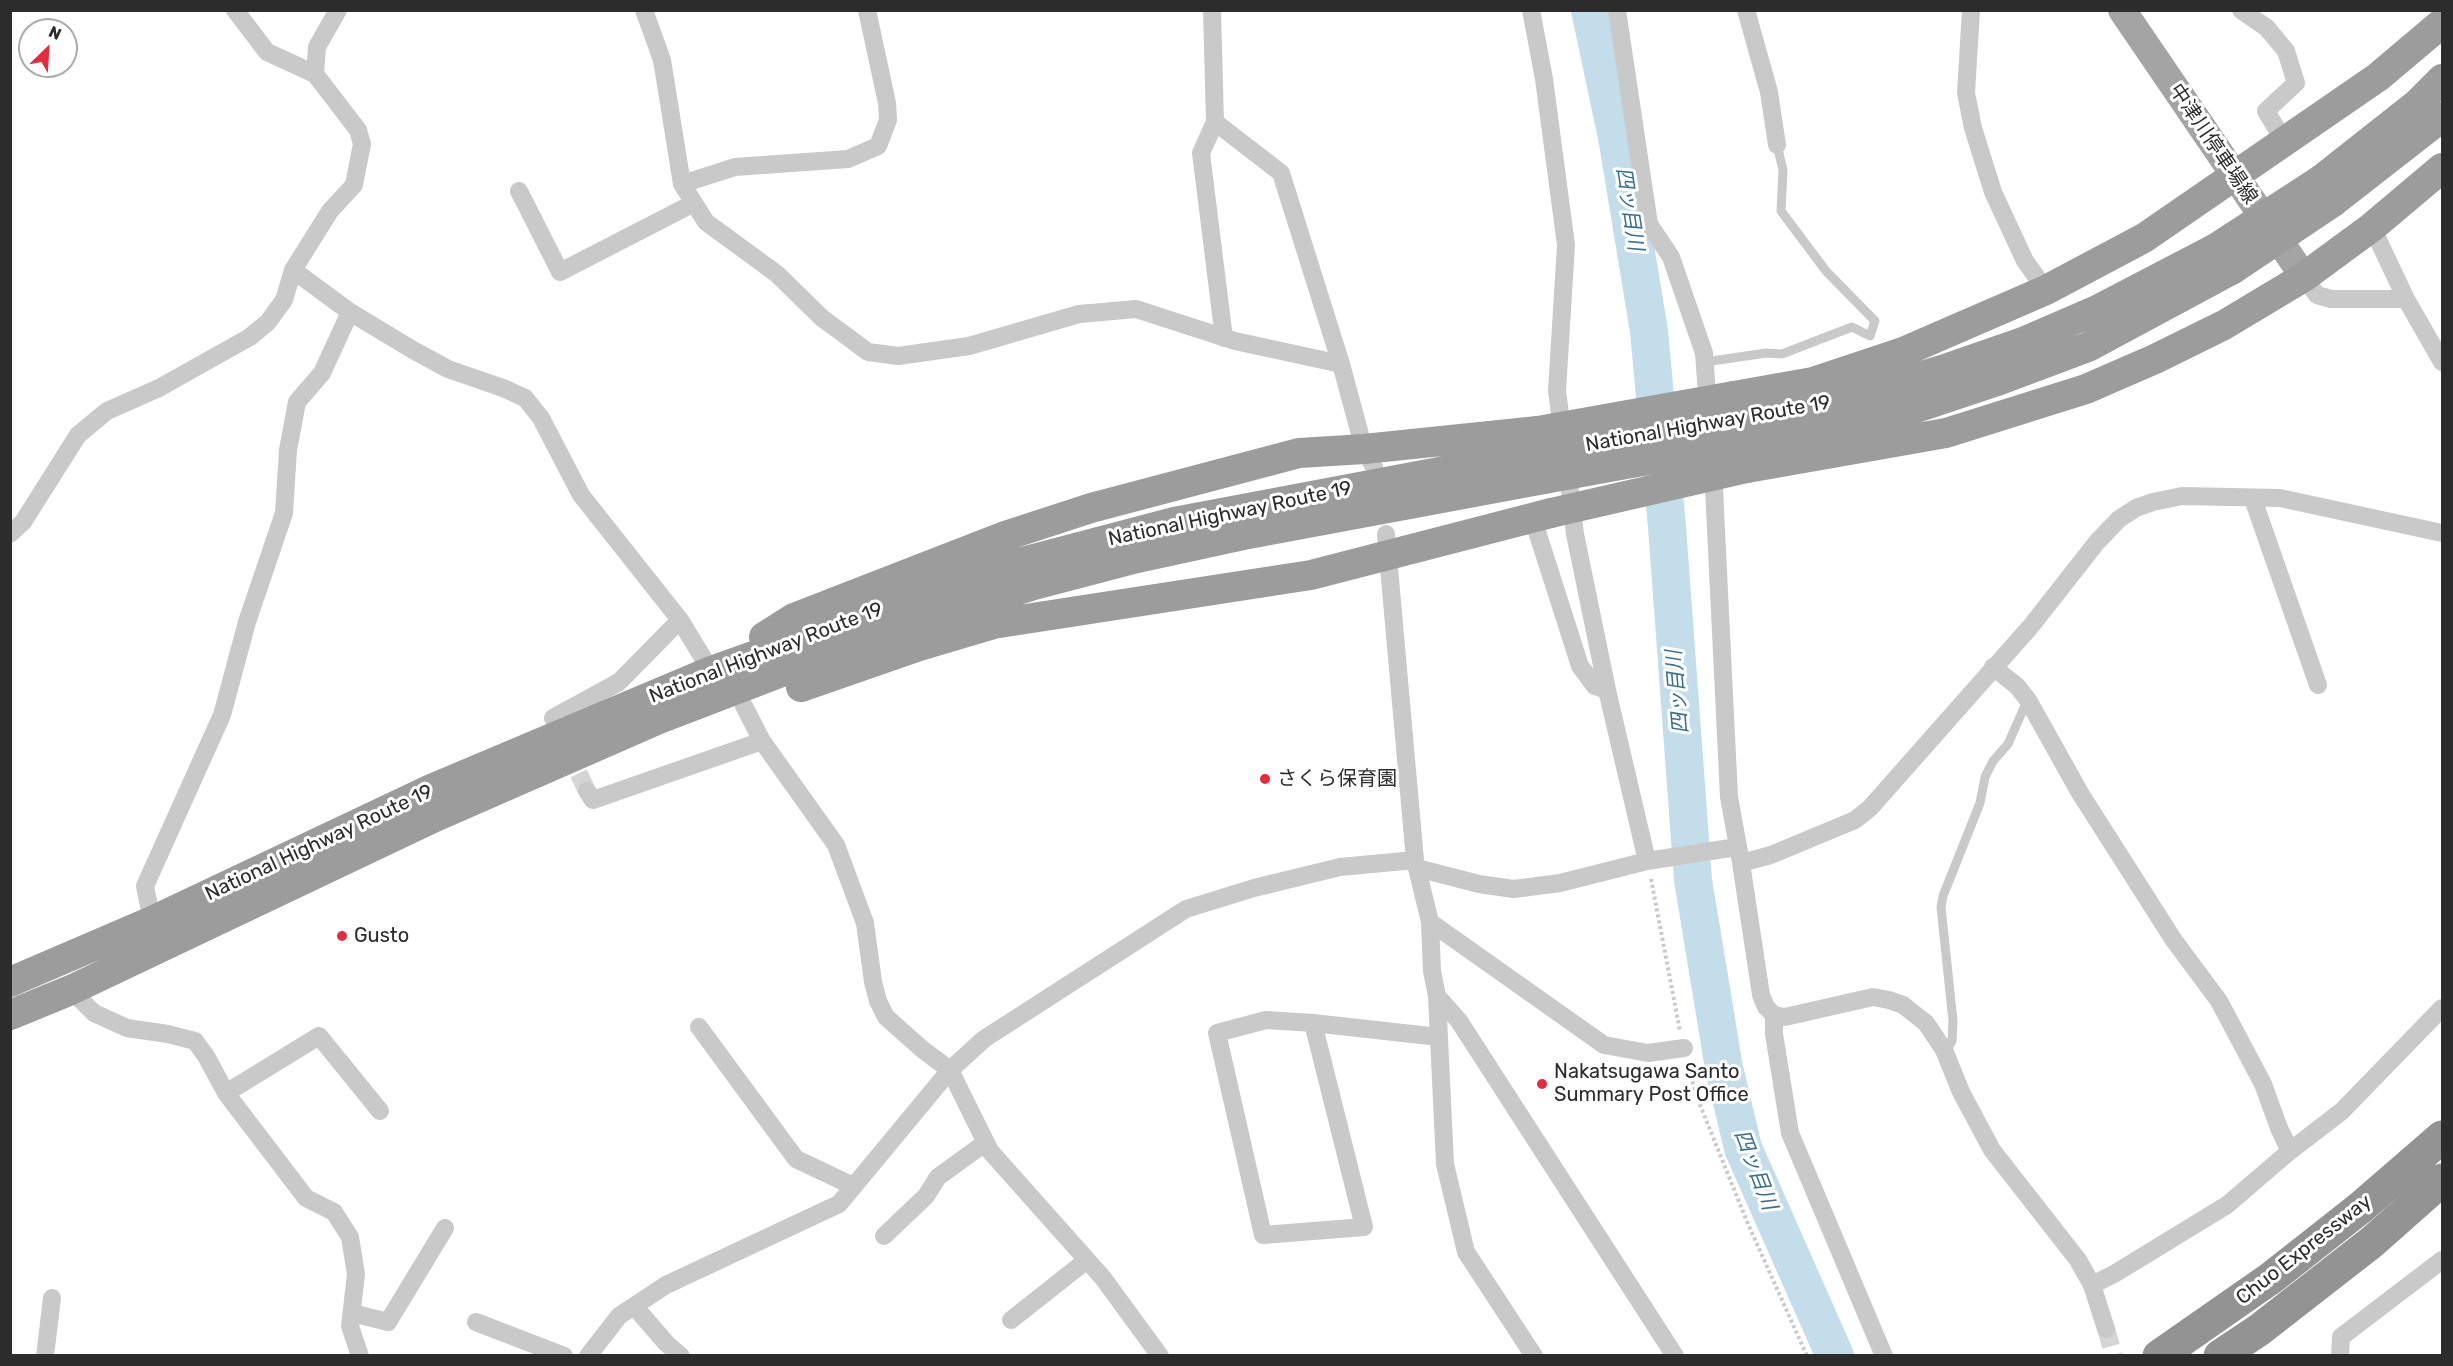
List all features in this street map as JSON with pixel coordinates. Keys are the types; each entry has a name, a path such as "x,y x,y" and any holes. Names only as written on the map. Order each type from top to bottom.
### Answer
{"highway":[{"path":"659,719 699,723 919,646 993,624 1311,575 1388,544 1542,516 1741,430 1813,382 1903,352 2046,290 2144,238 2378,77 2442,23"},
{"name":"National Highway Route 19","path":"2328,190 2400,117 2442,80"},
{"name":"National Highway Route 19","path":"10,982 152,921 431,789 711,670 993,570 1174,522 1543,454 1916,408 2000,380 2088,347 2442,117"},
{"path":"711,670 794,618 1005,536 1091,508 1299,453 1369,458 1543,454 1741,430 1946,433 2086,389 2155,359 2224,325 2304,277 2372,227 2442,168"},
{"name":"National Highway Route 19","path":"10,1015 71,990 435,817 659,719 886,632 1046,582 1137,558 1243,535 1543,454"},
{"name":"Chuo Expressway","path":"2159,1356 2271,1278 2360,1208 2442,1137"},
{"name":"Chuo Expressway","path":"2220,1356 2259,1330 2372,1242 2442,1180"}],"main road":[{"name":"中津川停車場線","path":"2122,10 2304,277"}],"street":[{"path":"10,534 23,522 78,435 107,411 159,388 250,336 268,322 284,300 293,270 330,210 354,185 362,144 358,130 315,74 267,52 235,10"},
{"path":"315,74 317,47 338,10"},
{"path":"644,10 662,60 682,183 706,222 777,274 822,318 868,352 897,356 969,346 1079,314 1136,309 1224,338 1341,364"},
{"path":"682,183 735,167 848,159 878,147 888,120 887,103 867,10"},
{"path":"1212,10 1215,122 1201,153 1224,338"},
{"path":"1531,10 1544,79 1566,245 1557,391 1575,534 1607,690 1651,860"},
{"path":"1617,10 1649,224 1671,257 1704,352 1717,526 1729,797 1761,995 1766,1007 1774,1015 1785,1017 1873,997 1889,1000 1909,1009 1926,1023 1944,1050 1961,1092 1992,1150 2067,1244 2092,1285 2106,1329"},
{"path":"1746,10 1769,92 1777,146"},
{"path":"1971,10 1966,93 1973,128 1993,192 2025,261 2046,290"},
{"path":"2241,10 2267,28 2286,51 2296,83 2266,111 2284,141"},
{"path":"1215,122 1281,173 1369,458"},
{"path":"519,191 560,272 694,203"},
{"path":"2372,227 2406,299 2442,362"},
{"path":"293,270 350,312 448,369 525,398 541,418 581,495 680,620 711,670"},
{"path":"2304,277 2317,295 2331,299 2406,299"},
{"path":"152,921 145,886 222,715 247,622 284,513 288,450 297,402 322,372 350,312"},
{"path":"588,1356 619,1316 666,1285 839,1204 950,1070 984,1039 1007,1022 1186,909 1254,888 1340,867 1416,864 1479,884 1514,889 1560,883 1651,860 1718,849 1739,855 1771,855 1844,824 1870,808 2031,626 2097,542 2119,519 2136,508 2182,496 2280,498 2442,532"},
{"path":"2253,499 2318,685"},
{"path":"1542,516 1580,666 1595,686 1607,690"},
{"path":"1388,544 1416,864 1430,922 1432,971 1437,996 1445,1164 1466,1252 1534,1356"},
{"path":"553,718 619,681 680,620"},
{"path":"1993,667 2017,686 2028,700 2080,793 2173,939 2219,1001 2264,1084 2279,1128 2290,1151"},
{"path":"744,706 762,741 836,845 865,923 873,982 878,1001 886,1017 950,1070 984,1143 1103,1278 1160,1356"},
{"path":"587,791 593,800 762,741"},
{"path":"1430,922 1604,1045 1648,1053 1684,1048"},
{"path":"71,990 94,1013 127,1028 168,1034 195,1041 226,1093 306,1198 334,1212 350,1237 356,1274 350,1326 360,1356"},
{"path":"1437,996 1459,1021 1675,1356"},
{"path":"2092,1285 2227,1205 2290,1151 2342,1111 2442,1011"},
{"path":"1774,1015 1774,1034 1790,1132 1884,1356"},
{"path":"1313,1023 1364,1227 1263,1235 1217,1033 1266,1020 1313,1023 1439,1037"},
{"path":"699,1027 796,1159 853,1186"},
{"path":"226,1093 319,1036 380,1111"},
{"path":"884,1236 926,1196 938,1177 984,1143"},
{"path":"352,1313 388,1322 445,1228"},
{"path":"1011,1320 1087,1260"},
{"path":"2340,1356 2341,1337 2442,1260"},
{"path":"45,1356 52,1298"},
{"path":"634,1306 667,1344 681,1356"},
{"path":"476,1322 564,1356"}],"lane":[{"path":"1705,362 1766,353 1782,354 1852,327 1870,336 1875,321 1826,271 1781,211 1783,170 1777,146"},
{"path":"1944,1050 1952,1041 1953,1021 1941,907 1943,896 1980,803 1985,777 1993,761 2008,744 2028,700"}],"path":[{"path":"1651,860 1669,984 1696,1095 1748,1224 1807,1356"}],"waterway":[{"name":"四ッ目川","path":"1590,10 1617,137 1649,331 1667,527 1693,880 1724,1068 1743,1148 1835,1356"}],"tunnel":[{"path":"567,749 587,791"},
{"path":"2106,1329 2114,1356"}],"place":[{"name":"さくら保育園","path":"1265,779"},
{"name":"Gusto","path":"342,936"},
{"name":"Nakatsugawa Santo Summary Post Office","path":"1542,1084"}]}
